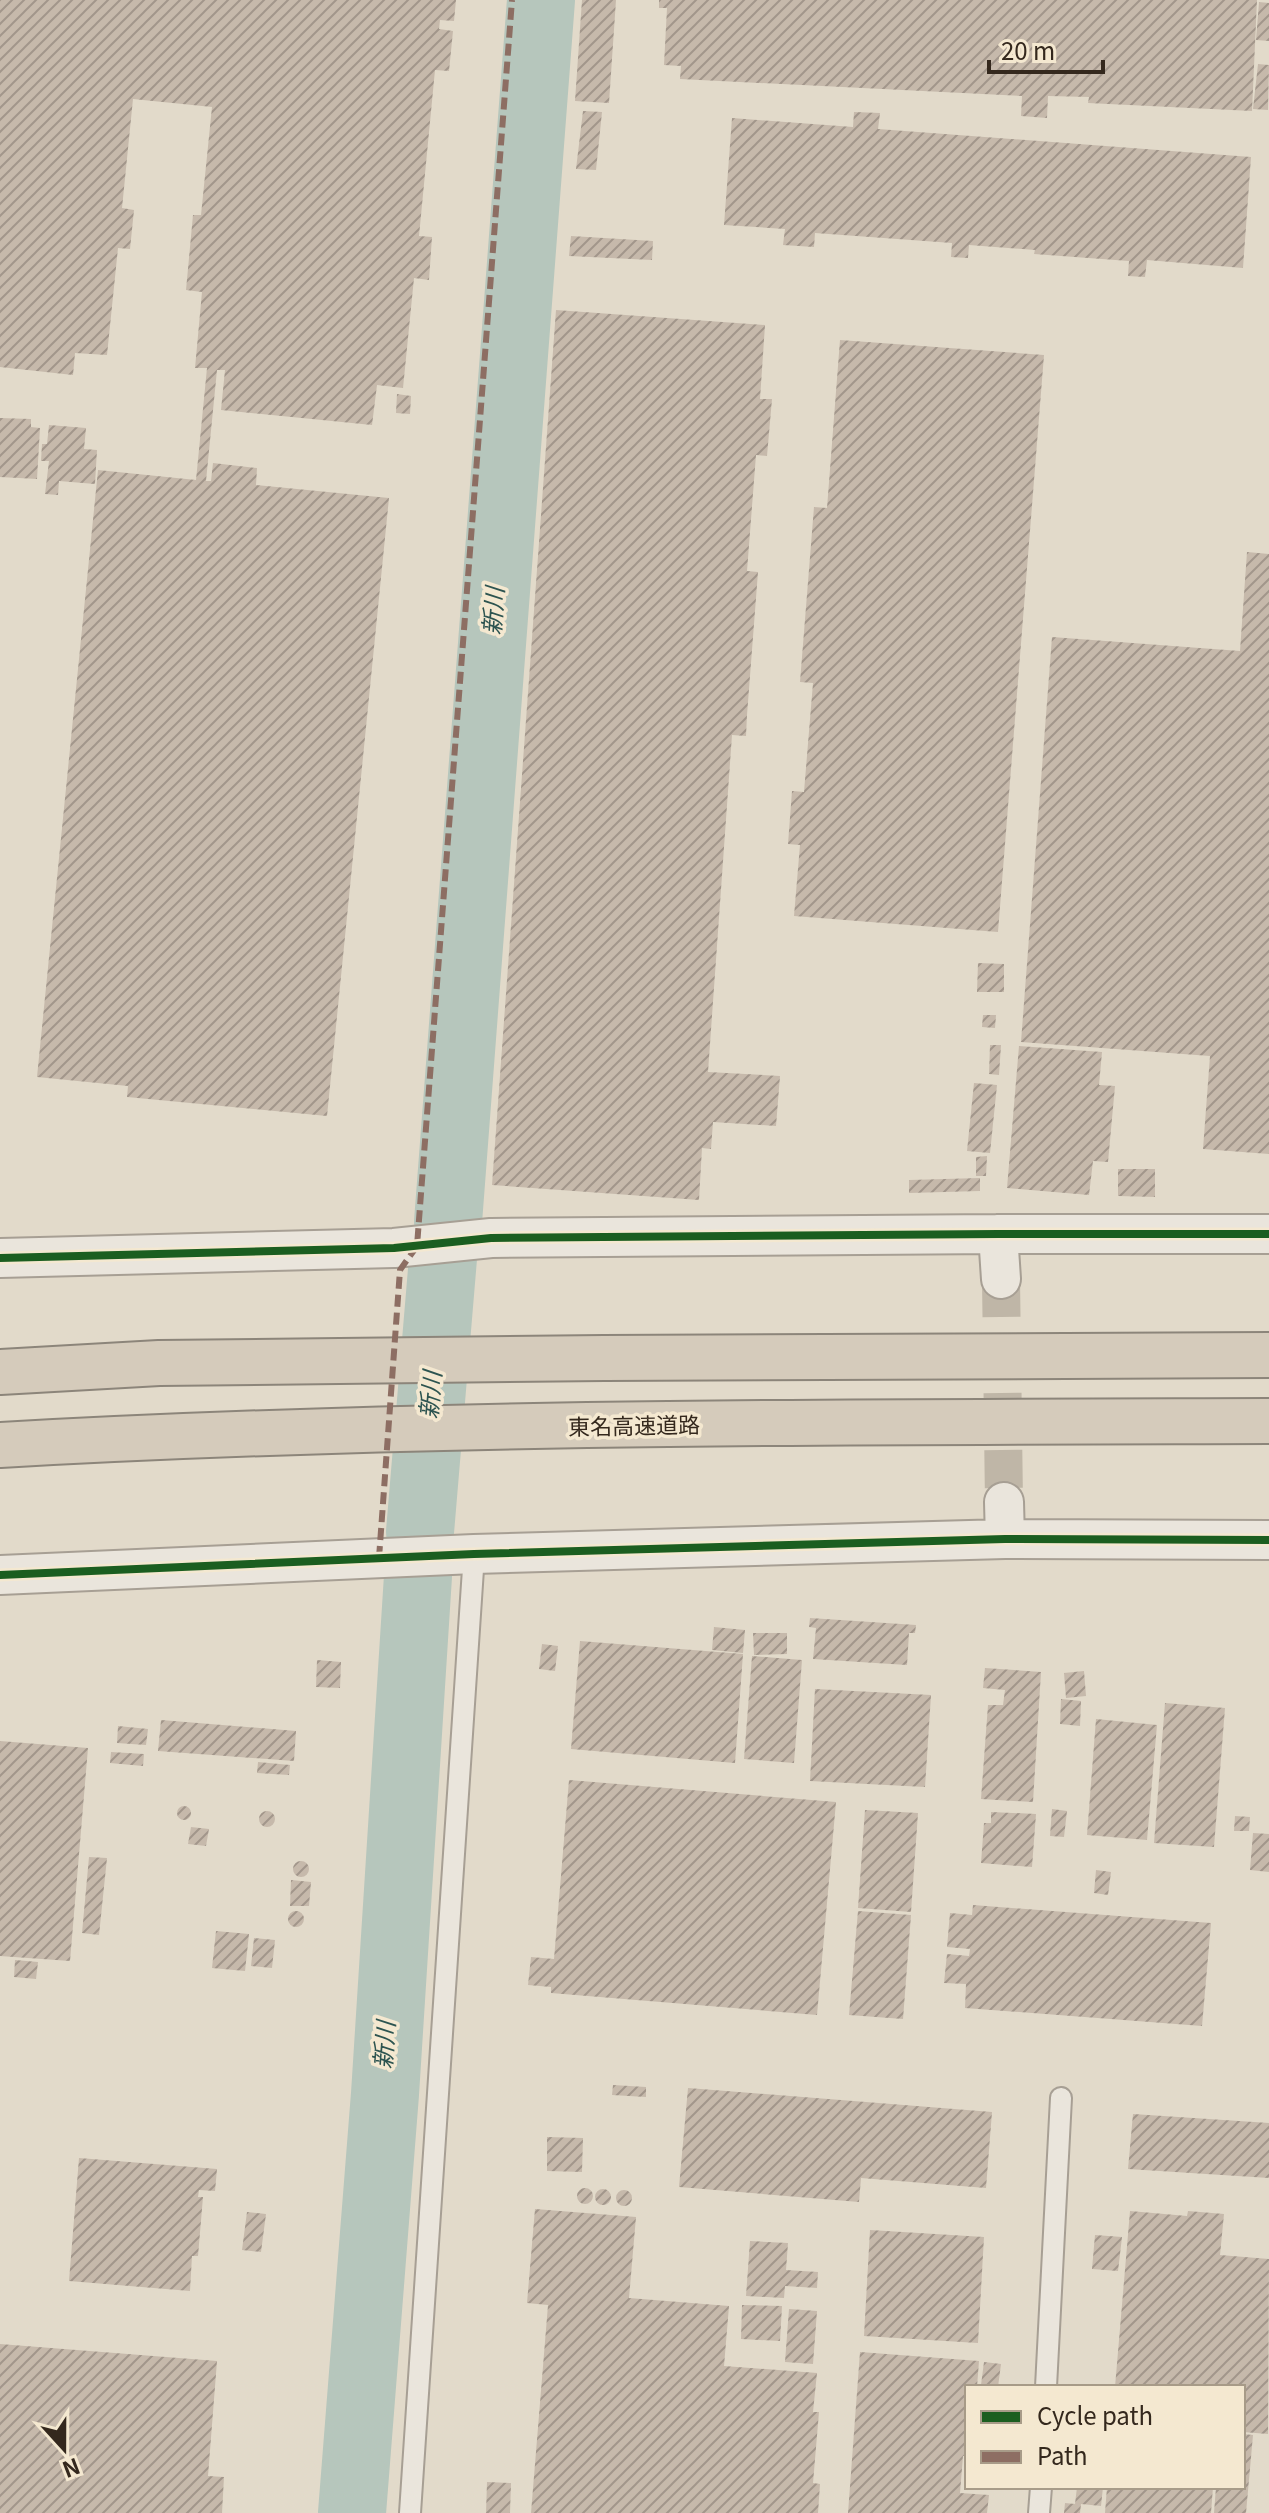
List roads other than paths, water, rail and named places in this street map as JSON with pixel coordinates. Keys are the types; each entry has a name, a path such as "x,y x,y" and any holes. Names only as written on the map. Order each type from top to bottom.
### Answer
{"highway":[{"path":"0,1372 159,1363 1269,1355"},
{"name":"東名高速道路","path":"0,1445 164,1436 486,1428 1269,1421"}],"street":[{"path":"998,1234 1001,1279"},
{"path":"0,1258 394,1248 491,1238 1269,1234"},
{"path":"1004,1502 1005,1539"},
{"path":"0,1575 474,1554 1005,1539 1269,1540"}],"lane":[{"path":"410,2513 474,1554"},
{"path":"1046,2385 1061,2098"},
{"path":"1039,2513 1041,2489"}],"waterway":[{"name":"新川","path":"448,1222 541,0"},
{"name":"新川","path":"420,1532 443,1258"},
{"name":"新川","path":"352,2513 385,2094 418,1576"}],"tunnel":[{"path":"1001,1279 1004,1502"}]}
